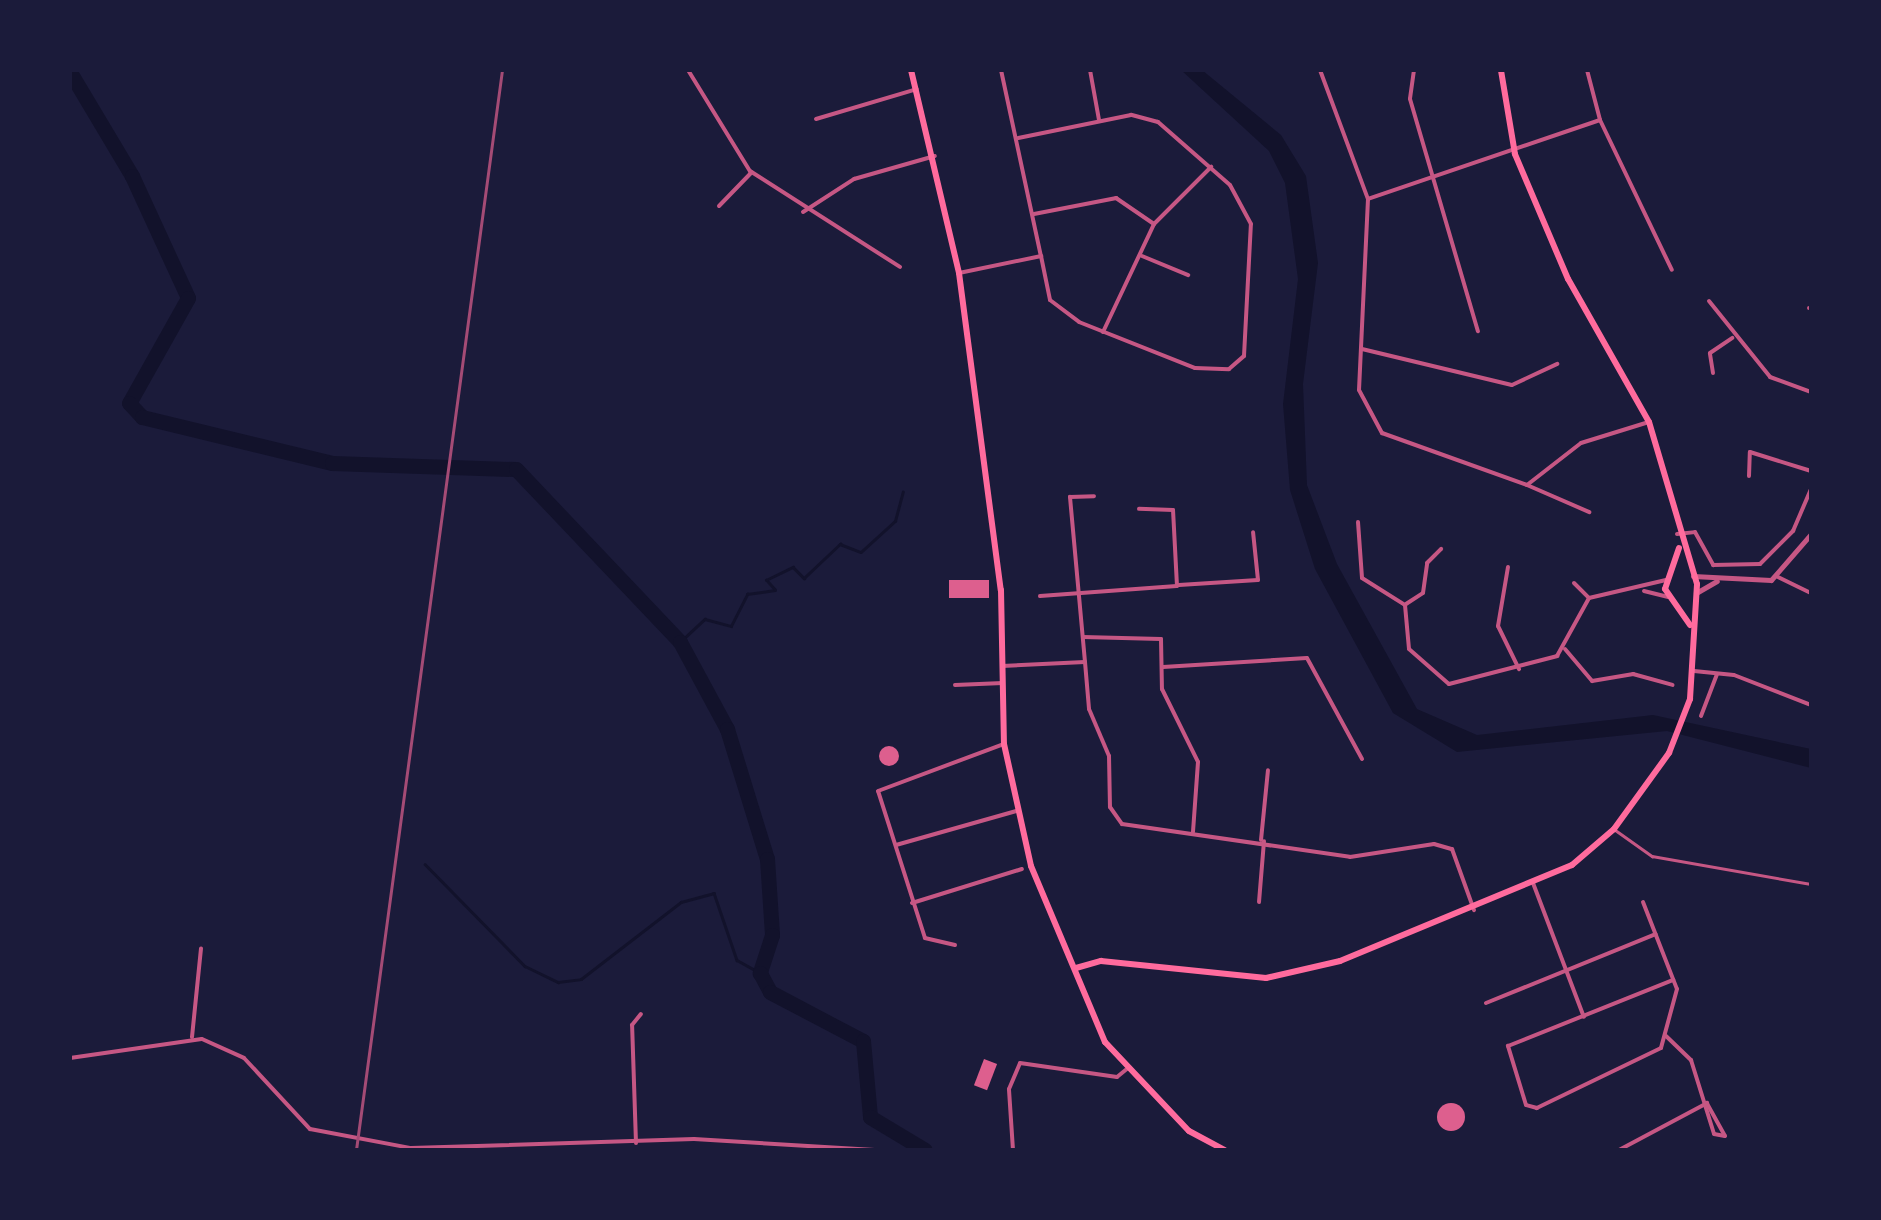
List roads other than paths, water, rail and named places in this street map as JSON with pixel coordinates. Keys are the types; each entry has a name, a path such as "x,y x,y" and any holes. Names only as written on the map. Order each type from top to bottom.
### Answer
{"main road":[{"path":"911,70 935,156 959,274 1002,666 1004,744 1049,919 1076,968 1105,1042 1189,1131 1224,1150"},
{"path":"1076,968 1100,962 1266,978 1474,910 1533,883 1614,830 1674,741 1685,716 1694,671 1690,625 1692,574 1679,547 1648,422 1568,278 1515,154 1501,70"},
{"path":"1679,547 1668,577 1671,598 1690,625"},
{"path":"1668,577 1692,574"},
{"path":"1671,598 1694,595"}],"street":[{"path":"688,70 752,172 803,212 900,267"},
{"path":"1001,70 1041,256 1058,311 1103,332 1214,372 1244,356 1251,224 1244,201 1211,167 1158,122 1099,120 1018,138"},
{"path":"1090,70 1099,120"},
{"path":"1320,70 1368,199 1359,390 1382,433 1590,512"},
{"path":"1414,70 1410,99 1431,182 1478,331"},
{"path":"1587,70 1600,120 1672,270"},
{"path":"816,119 917,90"},
{"path":"1368,199 1515,154 1600,120"},
{"path":"803,212 854,179 935,156"},
{"path":"1103,332 1154,224 1211,167"},
{"path":"719,206 752,172"},
{"path":"1034,214 1116,198 1154,224"},
{"path":"1140,255 1188,275"},
{"path":"959,274 1041,256"},
{"path":"1710,302 1732,338 1770,376 1811,392"},
{"path":"1713,373 1710,354 1732,338"},
{"path":"1362,350 1512,386 1557,364"},
{"path":"1527,485 1582,442 1648,422"},
{"path":"1748,476 1750,452 1811,471"},
{"path":"1677,534 1695,532 1713,565 1760,564 1793,532 1811,488"},
{"path":"1094,496 1070,497 1085,662 1112,816 1350,858 1452,849 1474,910"},
{"path":"1140,508 1173,510 1179,584"},
{"path":"1358,522 1362,578 1405,605"},
{"path":"1040,596 1258,580 1253,532"},
{"path":"1778,577 1811,534"},
{"path":"1405,605 1423,592 1427,562 1440,550"},
{"path":"1508,567 1498,626 1518,669"},
{"path":"1692,574 1720,580 1778,577 1811,593"},
{"path":"1644,591 1668,577"},
{"path":"1694,595 1720,580"},
{"path":"1574,583 1589,598"},
{"path":"1589,598 1644,591 1671,598"},
{"path":"1405,605 1408,649 1435,677 1472,685 1564,648 1589,598"},
{"path":"1083,637 1150,632 1161,640 1162,689 1198,762 1193,832"},
{"path":"1564,648 1592,681 1632,674 1674,684"},
{"path":"1162,667 1308,658 1362,759"},
{"path":"1002,666 1085,662"},
{"path":"1694,671 1718,673 1811,704"},
{"path":"1701,716 1718,673"},
{"path":"956,685 1002,684"},
{"path":"955,944 925,938 881,784 1004,744"},
{"path":"1259,902 1268,770"},
{"path":"896,845 1019,810"},
{"path":"912,903 1022,868"},
{"path":"1533,883 1584,1017"},
{"path":"1643,902 1673,980 1661,1048 1531,1110 1508,1046 1673,980"},
{"path":"1486,1003 1656,934"},
{"path":"192,1037 201,948"},
{"path":"636,1142 632,1025 641,1014"},
{"path":"1666,1036 1690,1060 1707,1102 1714,1134 1726,1136 1717,1107 1707,1102"},
{"path":"70,1058 192,1037 244,1058 301,1124 373,1141 582,1146 644,1142 875,1150"},
{"path":"1013,1150 1009,1089 1020,1063 1117,1077 1127,1069"},
{"path":"1619,1150 1707,1102"},
{"path":"644,1142 645,1150"}],"lane":[{"path":"1614,830 1652,856 1811,884"}],"waterway":[{"path":"70,72 132,176 188,298 129,403 142,417 332,463 516,469 680,642 727,729 767,859 772,935 760,973 770,992 863,1041 870,1117 925,1150"},
{"path":"680,642 705,619 731,626 747,594 775,590 766,580 793,567 804,578 840,544 861,552 895,521 903,492"},
{"path":"425,864 525,966 558,982 581,979 681,902 714,893 737,960 760,973"}],"railway":[{"path":"356,1150 502,70"}]}
